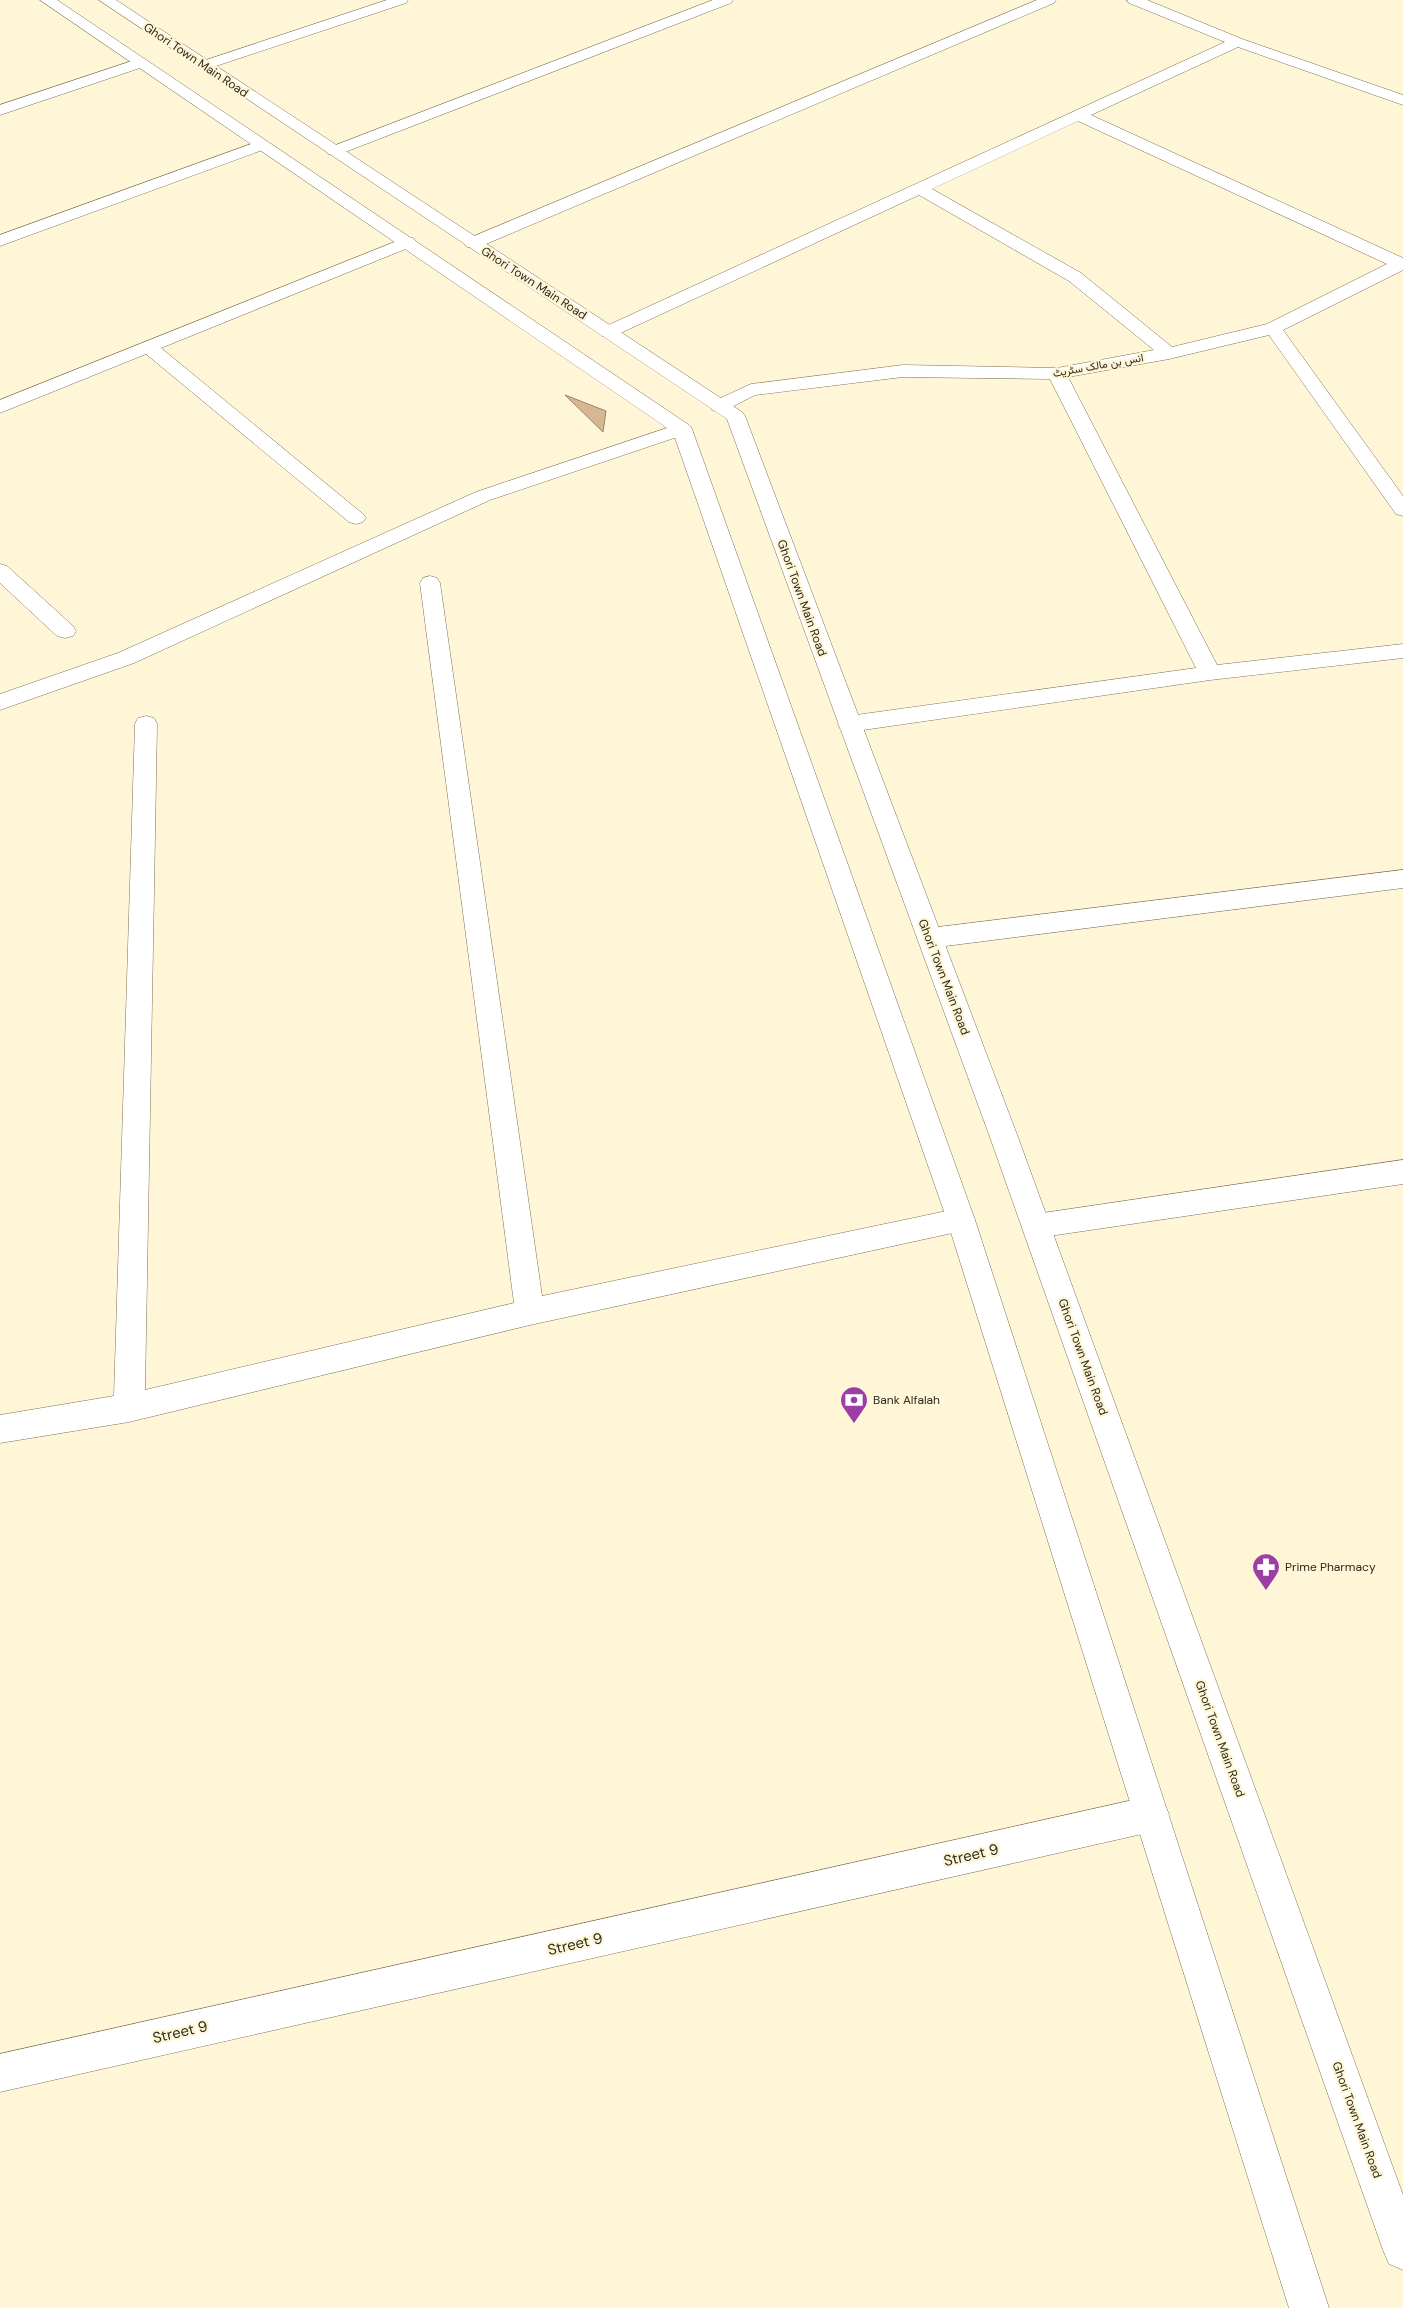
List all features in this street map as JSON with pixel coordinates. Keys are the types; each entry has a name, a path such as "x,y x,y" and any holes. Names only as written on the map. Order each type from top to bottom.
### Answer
{"street":[{"path":"47,0 408,242 682,429 961,1220 1308,2308"},
{"name":"Ghori Town Main Road","path":"106,0 735,416 1036,1226 1403,2250"},
{"path":"205,65 400,0"},
{"path":"334,151 726,0"},
{"path":"473,243 1050,0"},
{"path":"1134,0 1237,42 1403,100"},
{"path":"1155,7 1172,0"},
{"path":"608,332 1237,42"},
{"path":"0,110 141,63"},
{"path":"1077,115 1403,264"},
{"path":"0,241 262,145"},
{"path":"919,188 1075,276 1169,353"},
{"path":"0,407 408,242"},
{"name":"انس بن مالک سٹریٹ","path":"719,406 751,390 903,372 1057,374 1169,353 1273,328 1403,264"},
{"path":"1273,328 1403,510"},
{"path":"148,347 356,518"},
{"path":"1057,374 1210,673"},
{"path":"0,702 126,658 483,496 597,460 682,429"},
{"path":"0,571 65,631"},
{"path":"430,583 530,1312"},
{"path":"849,724 1210,673 1403,651"},
{"path":"129,1408 146,724"},
{"path":"930,938 1358,887 1403,879"},
{"path":"1036,1226 1403,1172"},
{"path":"0,1429 129,1408 530,1312 961,1220"},
{"name":"Street 9","path":"0,2073 1151,1814"}],"building":[{"path":"565,395 606,411 603,432"}],"place":[{"name":"Bank Alfalah","path":"854,1424"},
{"name":"Prime Pharmacy","path":"1266,1591"}]}
